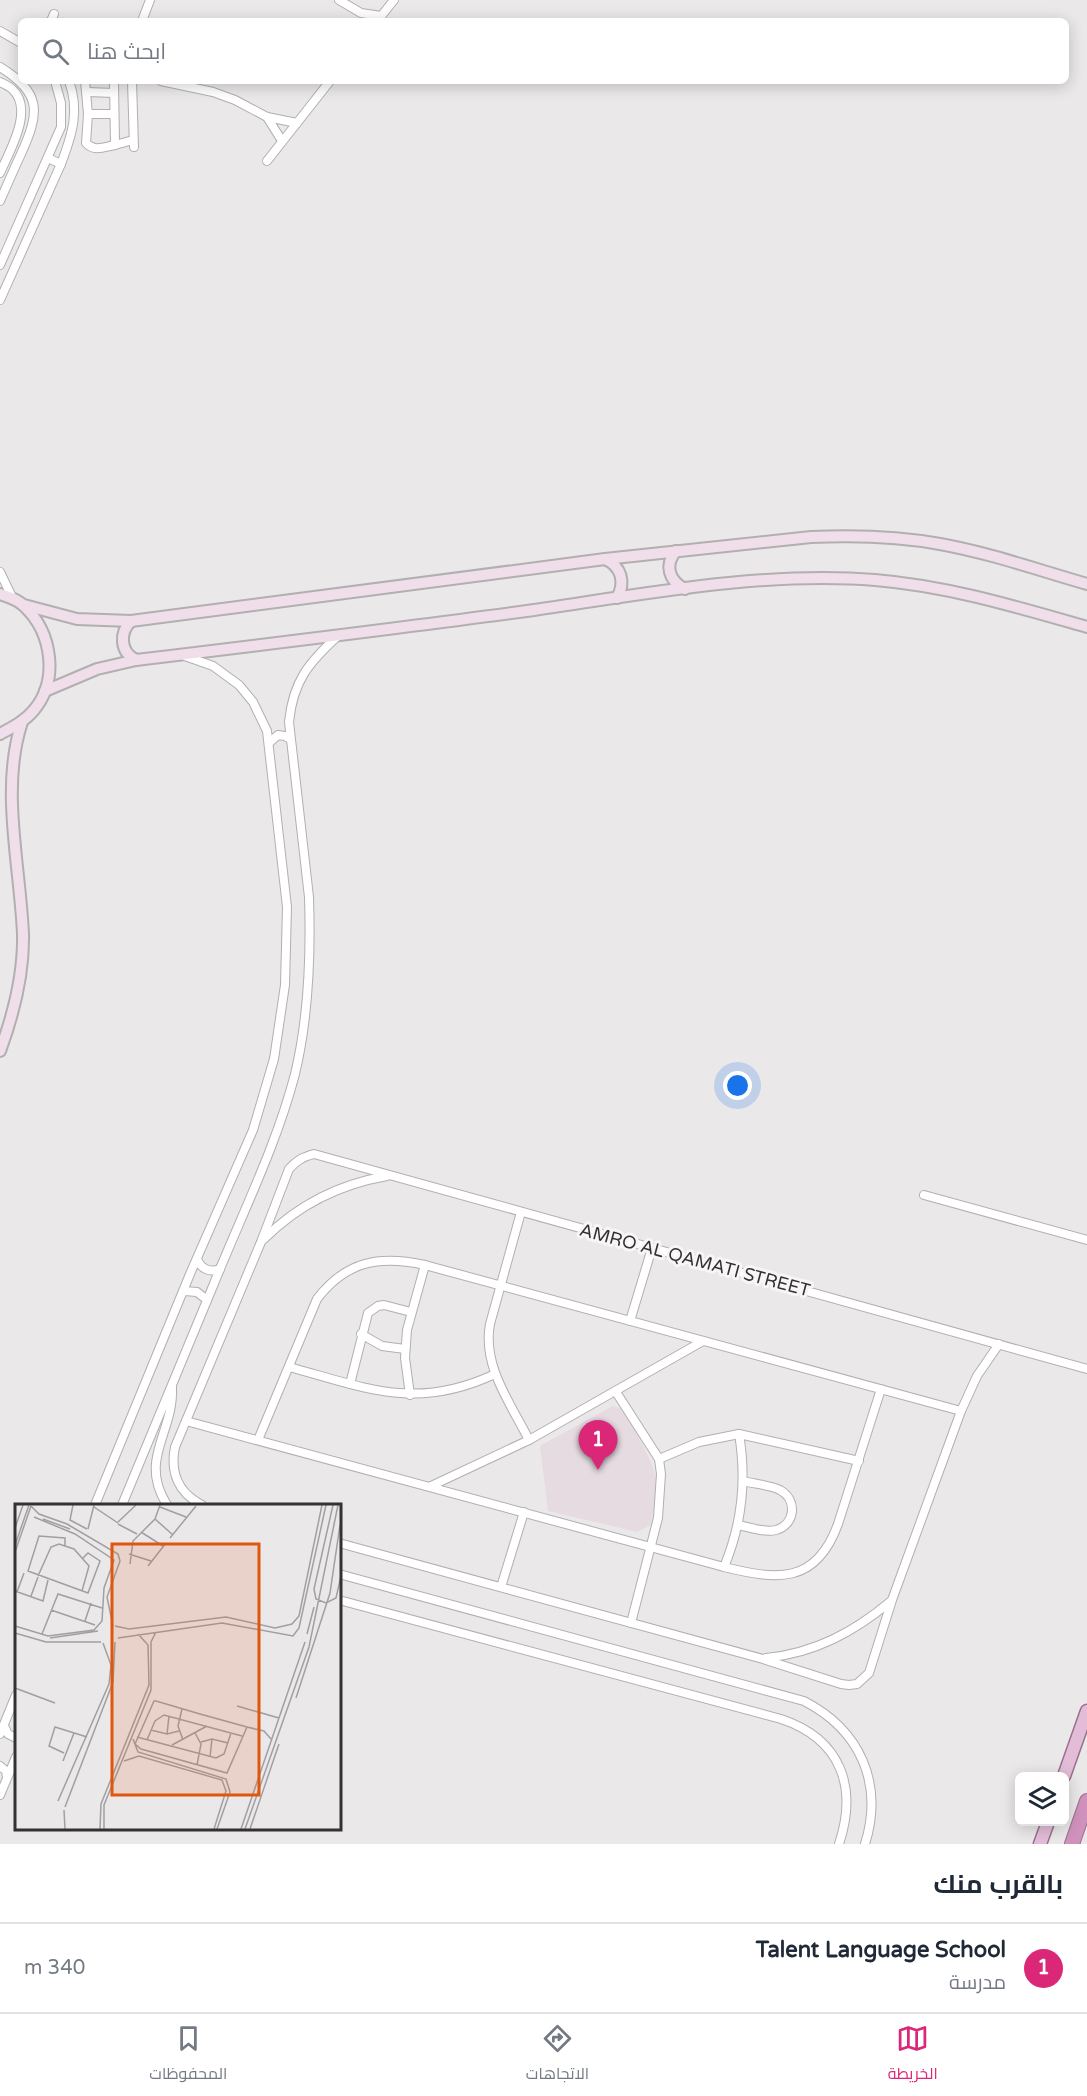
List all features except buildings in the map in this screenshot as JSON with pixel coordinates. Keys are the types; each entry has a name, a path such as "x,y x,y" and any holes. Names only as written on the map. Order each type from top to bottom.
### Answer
{"highway":[{"path":"1072,1844 1087,1802"}],"main road":[{"path":"1065,1772 1087,1711"},
{"path":"1040,1844 1046,1826"}],"street":[{"path":"143,18 150,0"},
{"path":"339,0 349,7 376,18"},
{"path":"380,18 394,0"},
{"path":"349,7 357,18"},
{"path":"0,31 18,41"},
{"path":"0,67 18,79"},
{"path":"0,82 12,89 22,111 19,128 0,173"},
{"path":"0,201 31,132 35,110 24,84"},
{"path":"0,265 61,127 62,103 56,84"},
{"path":"0,300 71,138 76,105 70,84"},
{"path":"86,84 88,114 86,143 95,149 133,144 132,84"},
{"path":"114,84 115,145"},
{"path":"176,84 224,96 267,117 297,123"},
{"path":"267,161 328,84"},
{"path":"87,92 114,93"},
{"path":"88,114 114,114"},
{"path":"267,117 282,141"},
{"path":"48,158 61,164"},
{"path":"0,594 24,605 77,619 131,621 605,559 811,537 876,536 908,539 972,551 1087,584"},
{"path":"676,551 670,560 669,570 675,583 685,589"},
{"path":"605,559 614,564 620,573 622,588 617,598"},
{"path":"0,572 13,599"},
{"path":"45,691 97,669 136,660 685,589 806,578 874,580 948,590 1087,627"},
{"path":"0,734 22,722 36,708 45,691 50,669 48,646 40,626 24,605"},
{"path":"131,621 125,628 123,642 128,655 136,660"},
{"path":"122,1504 282,1114 294,1074 305,1019 310,969 309,897 290,739 291,705 296,689 313,660 339,635"},
{"path":"95,1504 255,1123 274,1059 282,1011 287,959 287,907 270,742 259,711 239,685 213,666 181,655"},
{"path":"0,1051 18,995 23,938 22,914 3,797 8,757 22,722"},
{"path":"270,742 274,737 281,735 290,739"},
{"name":"AMRO AL QAMATI STREET","path":"201,1504 184,1492 177,1482 172,1459 175,1447 289,1169 304,1156 314,1154 1087,1369"},
{"name":"AMRO AL QAMATI STREET","path":"261,1242 287,1218 317,1198 353,1184 391,1176"},
{"path":"924,1195 1087,1240"},
{"path":"521,1212 490,1324 488,1341 495,1374 529,1440"},
{"path":"630,1322 652,1248"},
{"path":"197,1259 201,1266 208,1270 220,1269"},
{"path":"258,1440 317,1299 326,1286 338,1276 360,1265 378,1261 406,1261 424,1265 961,1411"},
{"path":"410,1395 405,1349 411,1312 424,1265"},
{"path":"184,1291 197,1292 207,1300"},
{"path":"350,1384 368,1314 378,1306 390,1306 411,1312"},
{"path":"361,1334 382,1346 405,1349"},
{"path":"431,1486 529,1440 703,1341"},
{"path":"340,1543 763,1659 841,1684 857,1683 869,1673 892,1600 961,1411 977,1376 999,1344"},
{"path":"289,1367 379,1391 410,1395 454,1390 495,1374"},
{"path":"167,1504 159,1488 155,1465 172,1406 171,1386"},
{"path":"186,1421 724,1567 760,1576 781,1576 795,1573 816,1560 834,1536 881,1389"},
{"path":"616,1392 658,1459 661,1503 631,1623"},
{"path":"658,1459 699,1442 739,1434 859,1461"},
{"path":"724,1567 738,1525 743,1481 739,1434"},
{"path":"738,1525 765,1531 778,1530 788,1523 792,1512 790,1501 783,1492 743,1481"},
{"path":"501,1587 524,1512"},
{"path":"340,1574 789,1695 811,1704 831,1717 842,1728 860,1754 866,1768 870,1783 871,1811 865,1844"},
{"path":"340,1600 800,1725 824,1743 842,1774 848,1808 839,1844"},
{"path":"763,1659 801,1652 837,1639 892,1600"},
{"path":"0,1734 15,1698"},
{"path":"4,1726 8,1734 15,1738"},
{"path":"0,1795 15,1760"},
{"path":"0,1766 6,1771 8,1777"}],"shaded area":[{"path":"613,1406 627,1414 651,1462 656,1478 657,1493 651,1525 637,1532 548,1511 540,1446"}],"place":[{"name":"Talent Language School","path":"598,1470"}]}
